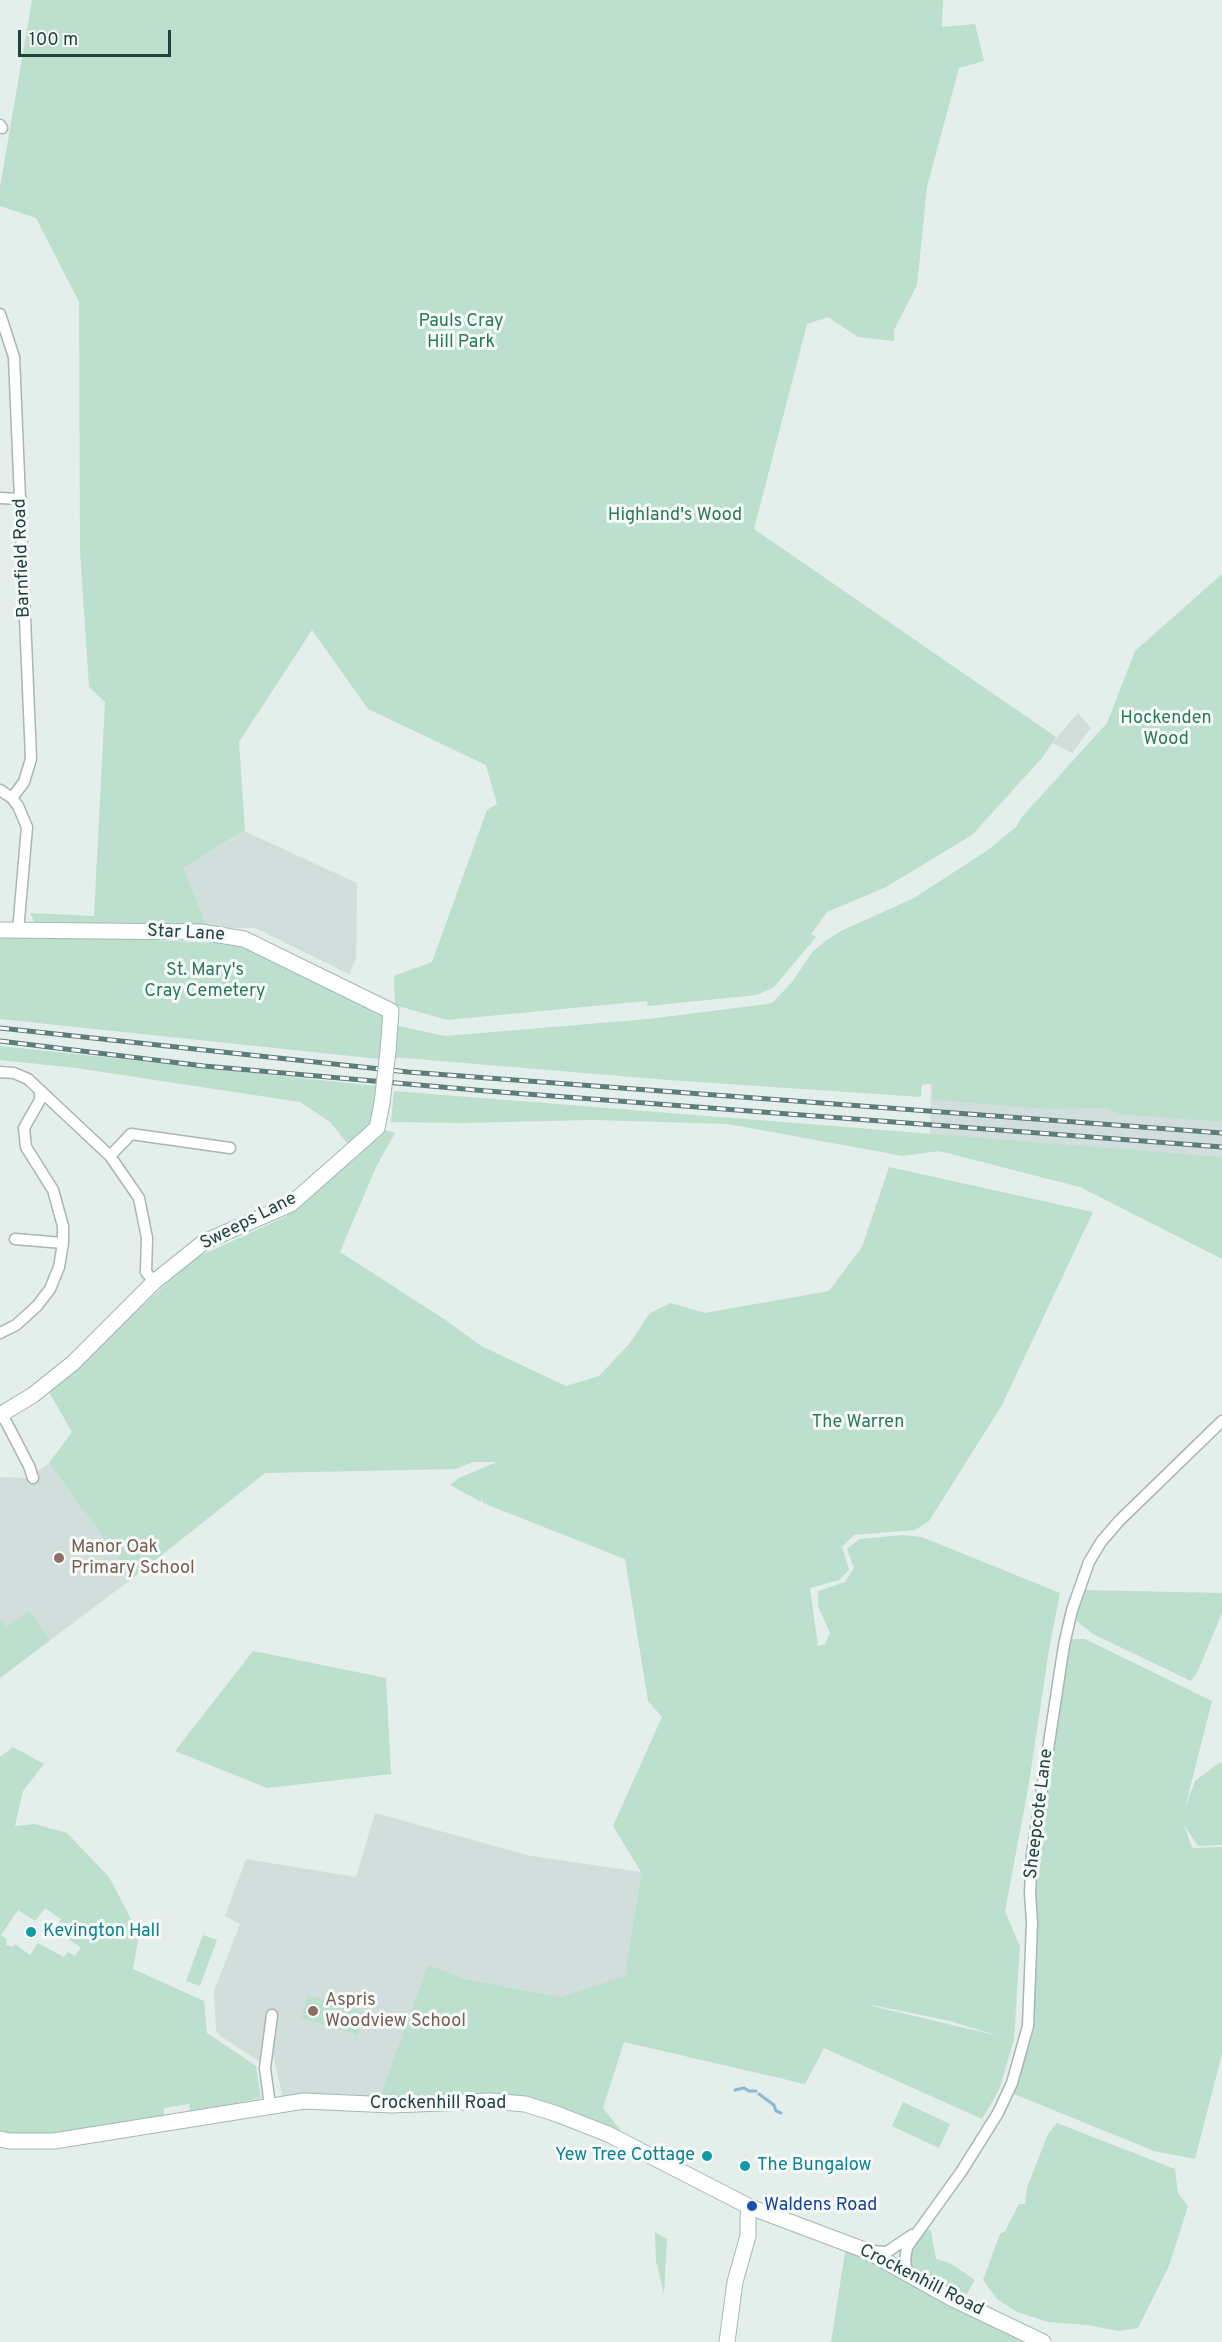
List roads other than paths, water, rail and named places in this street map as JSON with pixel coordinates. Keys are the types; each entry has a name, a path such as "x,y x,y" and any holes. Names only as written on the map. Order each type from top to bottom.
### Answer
{"street":[{"name":"Barnfield Road","path":"0,314 14,357 31,759 24,782 12,798"},
{"path":"0,498 21,499"},
{"path":"0,790 12,798 24,816 27,834 18,931"},
{"name":"Star Lane","path":"0,930 201,932 244,939 391,1011"},
{"name":"Sweeps Lane","path":"33,1478 1,1414 33,1395 74,1363 154,1282 204,1242 291,1204 377,1128 382,1103 391,1011"},
{"path":"0,1072 14,1073 28,1079 110,1156 139,1198 147,1238 146,1272 154,1282"},
{"path":"0,1333 16,1325 37,1306 50,1289 59,1267 63,1243 63,1226 53,1190 26,1147 24,1128 40,1100 40,1090"},
{"path":"110,1156 131,1134 230,1148"},
{"path":"15,1239 63,1243"},
{"name":"Sheepcote Lane","path":"907,2274 905,2260 907,2247 961,2172 998,2113 1012,2083 1028,2026 1032,1854 1064,1645 1072,1610 1089,1562 1101,1542 1119,1521 1222,1421"},
{"path":"270,2106 265,2068 272,2015"},
{"name":"Crockenhill Road","path":"0,2139 54,2141 304,2101 392,2104 491,2102 525,2104 608,2134 750,2207 867,2251 907,2274 1043,2342"},
{"path":"727,2342 735,2282 748,2236 750,2207"},
{"path":"748,2236 770,2215"},
{"name":"Sheepcote Lane","path":"867,2251 887,2252 915,2234"}],"waterway":[{"path":"735,2090 744,2088 756,2091"},
{"path":"759,2094 781,2113"}],"railway":[{"path":"0,1028 408,1072 1222,1133"},
{"path":"0,1041 204,1066 487,1091 1222,1147"}],"place":[{"name":"Manor Oak Primary School","path":"59,1558"},
{"name":"Kevington Hall","path":"31,1932"},
{"name":"Aspris Woodview School","path":"313,2011"},
{"name":"Yew Tree Cottage","path":"707,2156"},
{"name":"The Bungalow","path":"745,2166"},
{"name":"Waldens Road","path":"752,2206"}],"park label":[{"name":"Pauls Cray Hill Park","path":"461,332"},
{"name":"Highland's Wood","path":"675,516"},
{"name":"Hockenden Wood","path":"1166,729"},
{"name":"St. Mary's Cray Cemetery","path":"205,981"},
{"name":"The Warren","path":"858,1423"}]}
